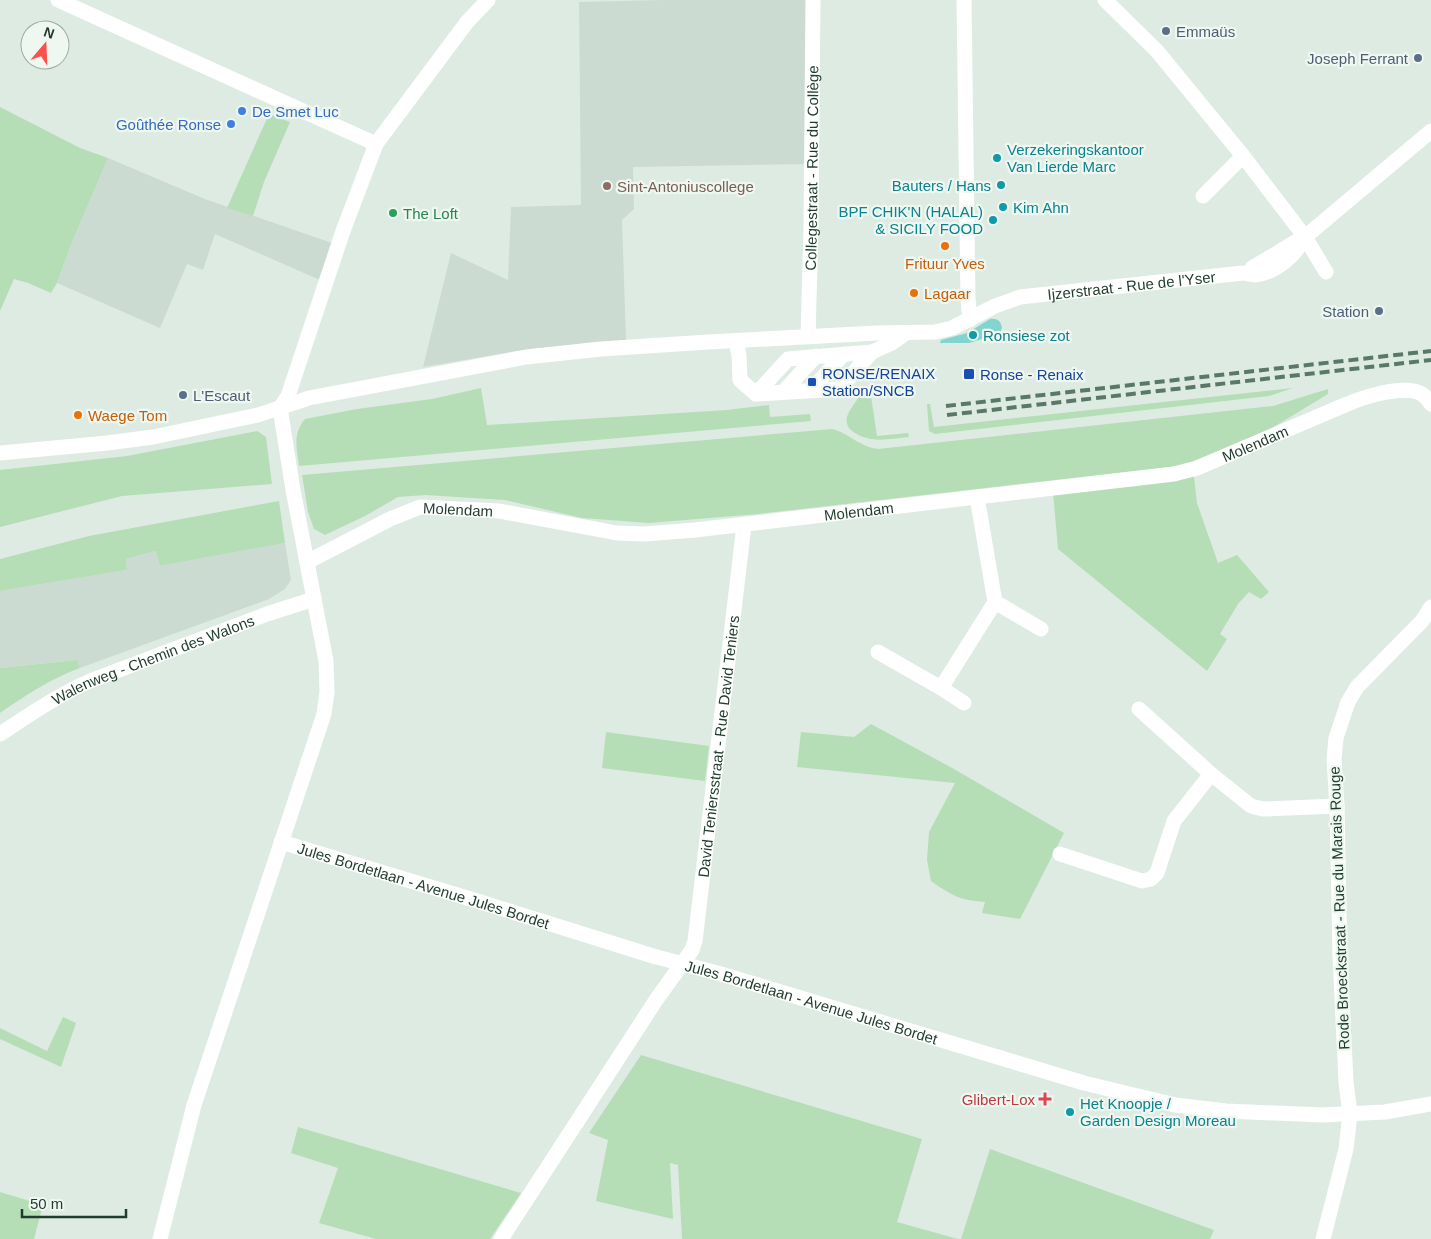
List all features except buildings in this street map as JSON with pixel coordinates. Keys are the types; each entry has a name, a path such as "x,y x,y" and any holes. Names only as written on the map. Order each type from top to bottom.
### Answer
{"street":[{"path":"58,0 376,144"},
{"name":"Collegestraat - Rue du Collège","path":"808,336 813,0"},
{"path":"964,0 968,299 970,320"},
{"path":"1106,0 1158,51 1243,156 1305,238 1326,272"},
{"path":"160,1239 194,1105 324,714 327,692 326,660 283,435 280,408 288,396 343,231 376,144 482,1"},
{"name":"Ijzerstraat - Rue de l'Yser","path":"0,453 153,437 258,415 309,398 526,357 601,349 808,336 935,332 952,328 995,306 1020,297 1243,273 1255,274 1287,261 1300,249 1305,238 1431,132"},
{"path":"1203,196 1243,156"},
{"path":"790,392 837,355 892,343 906,333"},
{"path":"736,341 739,355 740,380 790,392"},
{"path":"790,392 837,355"},
{"path":"790,392 837,355"},
{"name":"Molendam","path":"307,562 390,519 420,507 499,510 617,533 645,534 744,525 1174,474 1197,468 1351,402 1409,390 1421,393 1431,404"},
{"path":"941,688 995,602 977,497"},
{"name":"David Teniersstraat - Rue David Teniers","path":"501,1239 662,992 692,950 697,933 744,525"},
{"name":"Walenweg - Chemin des Walons","path":"0,734 51,701 83,684 267,614 314,599"},
{"path":"995,602 1041,630"},
{"name":"Rode Broeckstraat - Rue du Marais Rouge","path":"1323,1239 1346,1149 1350,1114 1346,1082 1340,957 1334,759 1336,738 1348,702 1357,687 1422,621 1431,607"},
{"path":"878,652 964,703"},
{"path":"1139,709 1251,806 1264,810 1336,806"},
{"path":"1060,854 1142,880 1150,879 1157,873 1174,821 1212,774"},
{"name":"Jules Bordetlaan - Avenue Jules Bordet","path":"280,842 456,894 653,956 683,963 1084,1083 1166,1102 1226,1111 1322,1115 1386,1112 1431,1104"}],"shaded area":[{"name":"Sint-Antoniuscollege","path":"808,0 810,164 633,167 634,209 622,220 626,340 523,350 423,367 451,253 508,280 511,207 581,205 579,2"},
{"path":"108,158 205,199 332,243 320,280 215,234 203,270 187,264 160,328 57,283"},
{"path":"285,543 291,580 285,589 269,599 80,668 76,660 0,668 0,591 127,570 126,559 156,551 160,566"}],"green space":[{"path":"0,107 80,148 108,158 57,283 51,293 14,279 0,311"},
{"path":"269,114 290,122 264,182 253,216 227,208"},
{"path":"481,388 487,425 727,410 769,405 770,417 810,414 811,421 299,466 297,436 298,430 305,419 357,409 432,399"},
{"path":"1293,388 1269,396 935,434 929,431 927,404 930,404 934,427"},
{"path":"1328,389 1328,394 1272,428 1187,465 758,514 649,523 582,518 505,500 425,495 398,497 365,516 325,535 314,529 308,512 302,475 832,429 844,433 865,445 878,449 1273,406"},
{"path":"871,396 877,436 908,433 909,437 872,439 859,435 850,429 847,417 851,409 859,397"},
{"path":"257,431 266,437 272,484 122,496 0,527 0,470 127,456"},
{"path":"1194,477 1197,503 1218,563 1237,555 1269,592 1261,599 1249,592 1238,604 1220,634 1227,639 1207,671 1058,549 1053,492"},
{"path":"279,501 285,543 160,566 156,551 126,559 127,570 0,591 0,559 89,536"},
{"path":"77,660 80,668 48,682 0,713 0,668"},
{"path":"871,724 954,769 1064,833 1020,919 982,913 985,902 956,896 931,881 927,860 929,832 955,783 797,767 801,732 854,737"},
{"path":"606,732 709,746 705,781 602,768"},
{"path":"63,1017 76,1023 61,1067 0,1039 0,1028 47,1051"},
{"path":"641,1055 922,1139 897,1222 958,1239 682,1239 678,1165 670,1163 673,1219 596,1201 608,1140 589,1133"},
{"path":"298,1127 521,1193 490,1239 376,1239 319,1223 338,1168 291,1153"},
{"path":"990,1149 1214,1230 1210,1239 961,1239"},
{"path":"0,1192 43,1205 34,1239 0,1239"}],"water":[{"path":"990,319 1001,323 1002,328 999,334 969,343 940,343 941,340 967,333"}],"railway":[{"path":"946,406 1431,351"},
{"path":"947,415 1431,360"}],"place":[{"name":"Emmaüs","path":"1166,31"},
{"name":"Joseph Ferrant","path":"1418,58"},
{"name":"De Smet Luc","path":"242,111"},
{"name":"Goûthée Ronse","path":"231,124"},
{"name":"Verzekeringskantoor Van Lierde Marc","path":"997,158"},
{"name":"Bauters / Hans","path":"1001,185"},
{"name":"Sint-Antoniuscollege","path":"607,186"},
{"name":"Kim Ahn","path":"1003,207"},
{"name":"The Loft","path":"393,213"},
{"name":"BPF CHIK'N (HALAL) & SICILY FOOD","path":"993,220"},
{"name":"Frituur Yves","path":"945,246"},
{"name":"Lagaar","path":"914,293"},
{"name":"Station","path":"1379,311"},
{"name":"Ronsiese zot","path":"973,335"},
{"name":"Ronse - Renaix","path":"969,374"},
{"name":"RONSE/RENAIX Station/SNCB","path":"812,382"},
{"name":"L'Escaut","path":"183,395"},
{"name":"Waege Tom","path":"78,415"},
{"name":"Glibert-Lox","path":"1045,1099"},
{"name":"Het Knoopje / Garden Design Moreau","path":"1070,1112"}]}
